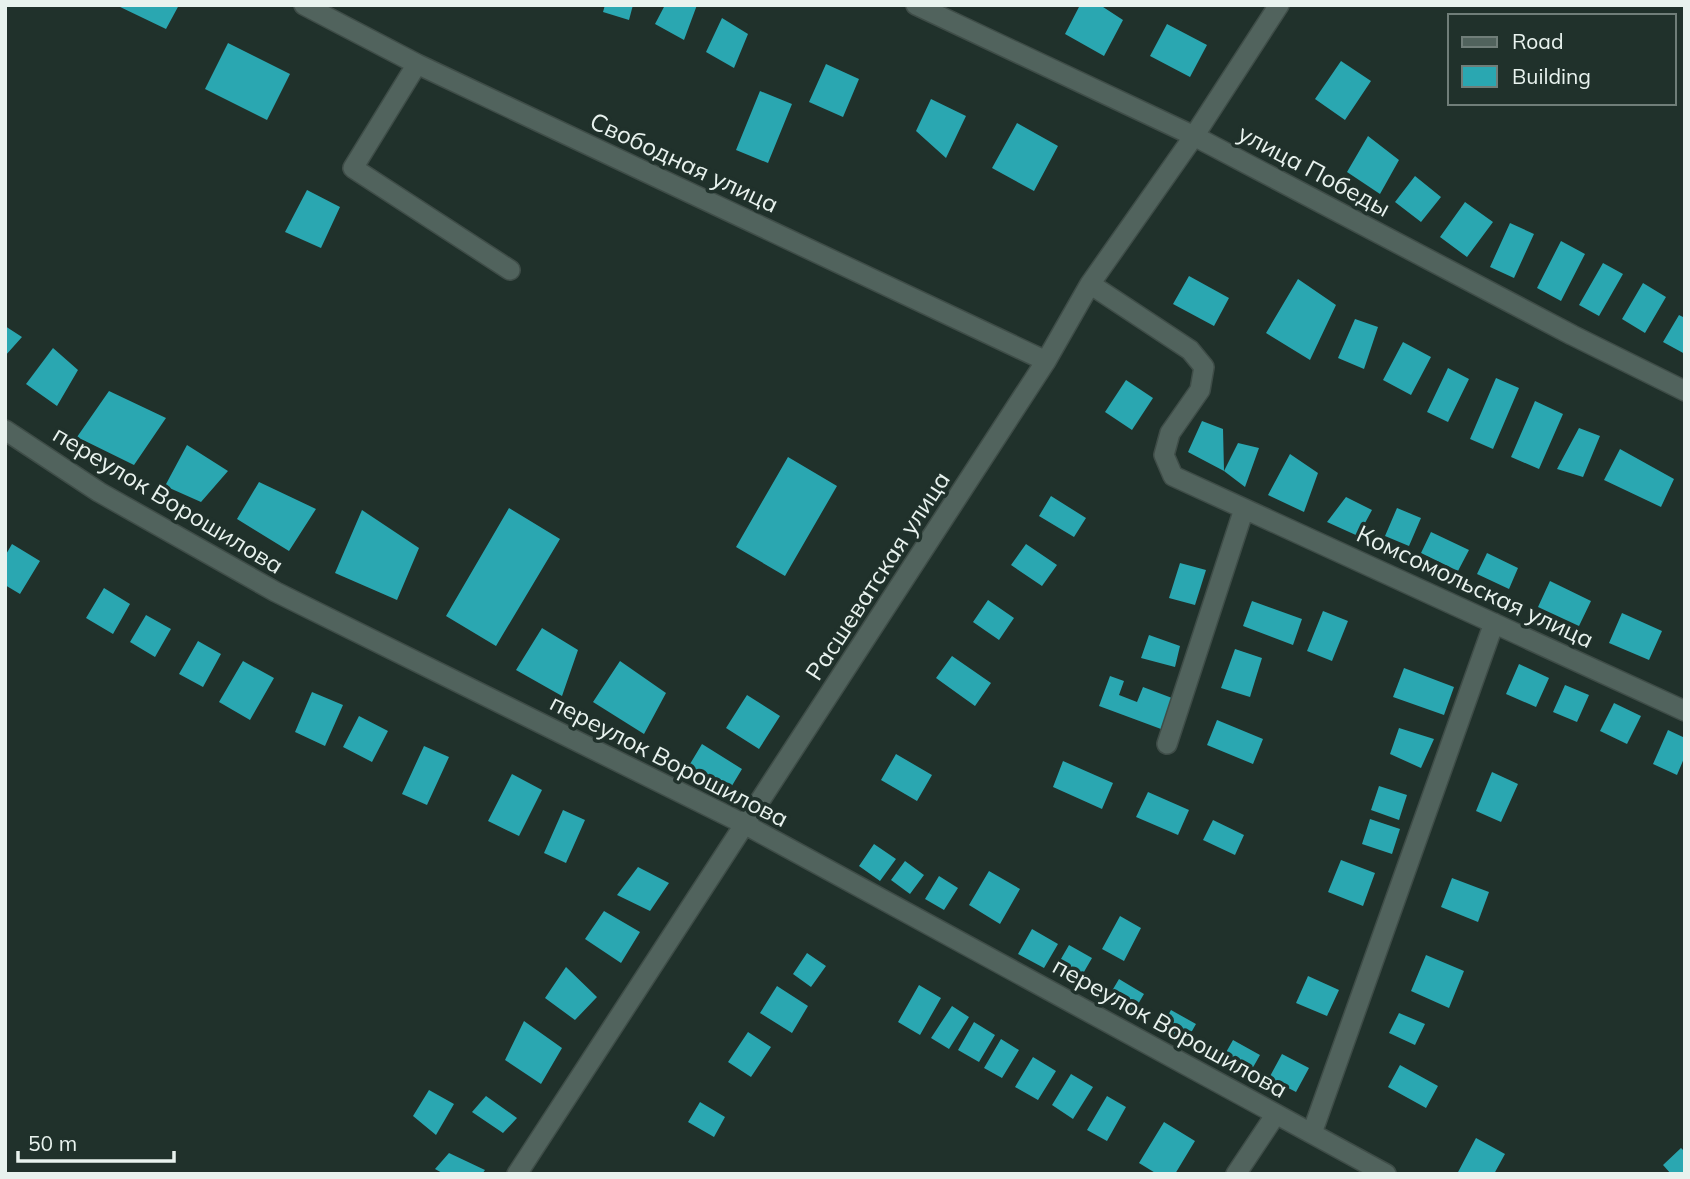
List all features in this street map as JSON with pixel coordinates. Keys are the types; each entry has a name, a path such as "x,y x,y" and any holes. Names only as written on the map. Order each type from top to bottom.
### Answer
{"street":[{"name":"Свободная улица","path":"304,5 417,64 1046,361"},
{"name":"улица Победы","path":"915,5 1194,136 1572,335 1685,391"},
{"name":"Расшеватская улица","path":"517,1174 1046,361 1090,284 1194,136 1279,5"},
{"path":"417,64 353,168 510,270"},
{"name":"Комсомольская улица","path":"1090,284 1190,350 1203,367 1200,390 1170,433 1164,455 1173,477 1685,710"},
{"name":"переулок Ворошилова","path":"5,430 99,492 276,592 746,825 1386,1174"},
{"path":"1167,744 1244,509"},
{"path":"1312,1133 1494,624"},
{"path":"1236,1174 1276,1114"}],"building":[{"path":"116,5 179,5 166,29"},
{"path":"605,5 633,5 629,20 603,12"},
{"path":"665,5 697,5 684,40 655,24"},
{"path":"1080,5 1100,5 1123,20 1104,56 1065,34"},
{"path":"722,18 748,34 734,68 706,52"},
{"path":"1167,24 1207,45 1190,77 1150,56"},
{"path":"228,43 290,74 267,120 205,89"},
{"path":"1341,61 1371,81 1345,120 1315,99"},
{"path":"826,64 859,79 843,117 809,102"},
{"path":"760,91 792,104 768,163 736,150"},
{"path":"931,99 966,116 946,158 916,131"},
{"path":"1017,123 1058,146 1034,191 992,168"},
{"path":"1368,136 1399,160 1380,194 1347,172"},
{"path":"1415,176 1441,197 1421,222 1395,202"},
{"path":"307,190 340,207 321,248 285,232"},
{"path":"1465,202 1493,222 1467,257 1440,237"},
{"path":"1510,223 1534,234 1514,278 1490,267"},
{"path":"1561,241 1585,254 1561,301 1537,288"},
{"path":"1603,263 1623,274 1599,316 1579,305"},
{"path":"1189,276 1229,298 1214,326 1173,304"},
{"path":"1298,279 1336,305 1310,360 1266,333"},
{"path":"1643,283 1666,297 1645,333 1622,319"},
{"path":"1679,315 1685,318 1685,354 1663,342"},
{"path":"1355,319 1378,327 1364,369 1338,358"},
{"path":"5,326 22,337 5,356"},
{"path":"1403,342 1431,357 1411,395 1383,380"},
{"path":"53,348 78,370 57,406 26,384"},
{"path":"1448,368 1469,379 1448,422 1427,412"},
{"path":"1496,378 1519,388 1493,449 1470,439"},
{"path":"1126,380 1153,398 1132,430 1105,412"},
{"path":"109,391 166,418 134,465 77,437"},
{"path":"1535,401 1563,414 1539,469 1511,457"},
{"path":"1202,421 1223,429 1224,471 1188,452"},
{"path":"1579,428 1600,436 1583,477 1557,469"},
{"path":"1238,443 1259,448 1245,487 1224,471"},
{"path":"187,445 228,471 201,502 165,486"},
{"path":"1620,449 1674,479 1661,507 1604,480"},
{"path":"1290,454 1318,473 1304,512 1268,495"},
{"path":"788,457 837,486 785,576 736,547"},
{"path":"259,482 316,509 289,551 237,519"},
{"path":"1051,496 1086,518 1074,537 1039,516"},
{"path":"1346,497 1372,510 1358,536 1327,522"},
{"path":"509,508 560,539 496,646 446,616"},
{"path":"1397,508 1421,518 1409,546 1385,536"},
{"path":"362,510 419,548 397,600 335,573"},
{"path":"1431,532 1469,550 1458,571 1421,553"},
{"path":"12,544 40,561 20,594 5,585 5,556"},
{"path":"1026,544 1057,565 1042,586 1011,565"},
{"path":"1487,553 1518,568 1509,589 1477,574"},
{"path":"1180,563 1206,570 1195,605 1169,598"},
{"path":"1550,581 1591,601 1579,626 1538,607"},
{"path":"104,588 130,604 113,634 86,618"},
{"path":"988,600 1014,618 999,640 973,622"},
{"path":"1252,601 1302,619 1293,645 1243,626"},
{"path":"1323,611 1348,621 1332,661 1307,651"},
{"path":"1622,613 1662,631 1649,660 1609,643"},
{"path":"146,615 171,629 155,657 130,642"},
{"path":"542,628 578,650 562,696 516,670"},
{"path":"1149,635 1180,646 1175,667 1141,658"},
{"path":"198,641 221,654 203,687 179,674"},
{"path":"1235,649 1262,658 1250,697 1221,688"},
{"path":"952,656 991,683 975,706 936,678"},
{"path":"243,661 274,678 250,720 219,702"},
{"path":"620,661 666,693 644,734 593,702"},
{"path":"1519,664 1549,678 1536,707 1506,694"},
{"path":"1404,668 1454,687 1444,715 1393,697"},
{"path":"1110,676 1124,681 1119,695 1137,702 1143,687 1172,698 1161,729 1099,706"},
{"path":"1565,685 1589,695 1577,722 1553,712"},
{"path":"312,692 343,705 325,746 295,732"},
{"path":"747,695 780,716 759,749 726,728"},
{"path":"1614,703 1641,716 1627,744 1600,731"},
{"path":"359,716 388,731 372,762 343,747"},
{"path":"1217,720 1263,739 1253,764 1207,745"},
{"path":"1399,728 1434,739 1421,768 1390,754"},
{"path":"1668,730 1685,738 1685,756 1677,775 1653,764"},
{"path":"702,744 742,769 727,794 687,769"},
{"path":"424,746 449,757 427,805 402,794"},
{"path":"896,754 932,775 917,801 881,780"},
{"path":"1063,761 1113,783 1102,809 1053,787"},
{"path":"1492,772 1518,784 1501,822 1476,811"},
{"path":"512,774 542,790 519,836 488,821"},
{"path":"1379,786 1407,795 1399,820 1371,810"},
{"path":"1148,792 1189,810 1178,835 1136,817"},
{"path":"563,810 585,820 566,863 544,853"},
{"path":"1370,819 1400,829 1392,854 1362,844"},
{"path":"1213,820 1244,835 1235,855 1203,840"},
{"path":"874,844 896,859 880,881 859,866"},
{"path":"1341,860 1375,873 1363,906 1328,892"},
{"path":"905,861 924,875 910,894 891,880"},
{"path":"638,867 669,883 650,911 617,895"},
{"path":"989,871 1020,889 1000,924 969,905"},
{"path":"939,876 958,888 944,910 925,899"},
{"path":"1452,878 1489,892 1478,922 1441,907"},
{"path":"604,911 640,932 621,963 585,939"},
{"path":"1120,916 1141,928 1124,961 1102,949"},
{"path":"1032,929 1058,944 1044,968 1018,954"},
{"path":"1069,945 1092,958 1077,984 1054,971"},
{"path":"807,953 826,966 811,987 793,974"},
{"path":"1426,955 1464,971 1449,1008 1411,991"},
{"path":"566,967 597,997 575,1020 545,998"},
{"path":"1308,976 1339,990 1327,1016 1296,1003"},
{"path":"1119,979 1144,994 1131,1016 1106,1001"},
{"path":"919,985 941,998 920,1035 898,1022"},
{"path":"777,986 808,1006 792,1033 760,1013"},
{"path":"952,1006 969,1017 949,1049 931,1038"},
{"path":"1171,1010 1196,1024 1184,1045 1159,1031"},
{"path":"1399,1013 1425,1024 1415,1045 1389,1033"},
{"path":"524,1021 562,1048 541,1084 505,1060"},
{"path":"974,1022 995,1035 979,1062 958,1050"},
{"path":"748,1032 771,1047 751,1077 728,1062"},
{"path":"1001,1039 1019,1050 1002,1078 984,1068"},
{"path":"1233,1040 1260,1055 1247,1078 1220,1063"},
{"path":"1282,1054 1309,1068 1296,1092 1269,1078"},
{"path":"1033,1057 1056,1071 1038,1100 1015,1087"},
{"path":"1400,1065 1438,1086 1426,1108 1388,1087"},
{"path":"1071,1074 1093,1087 1073,1119 1052,1105"},
{"path":"429,1090 454,1104 436,1135 413,1116"},
{"path":"486,1096 517,1118 503,1133 472,1112"},
{"path":"1107,1096 1126,1107 1107,1141 1087,1130"},
{"path":"700,1102 725,1117 714,1137 688,1122"},
{"path":"1164,1122 1195,1141 1175,1174 1157,1174 1139,1163"},
{"path":"1476,1138 1505,1154 1494,1174 1457,1174"},
{"path":"1681,1148 1685,1152 1685,1174 1671,1174 1663,1165"},
{"path":"449,1153 485,1170 482,1174 444,1174 435,1169"}]}
